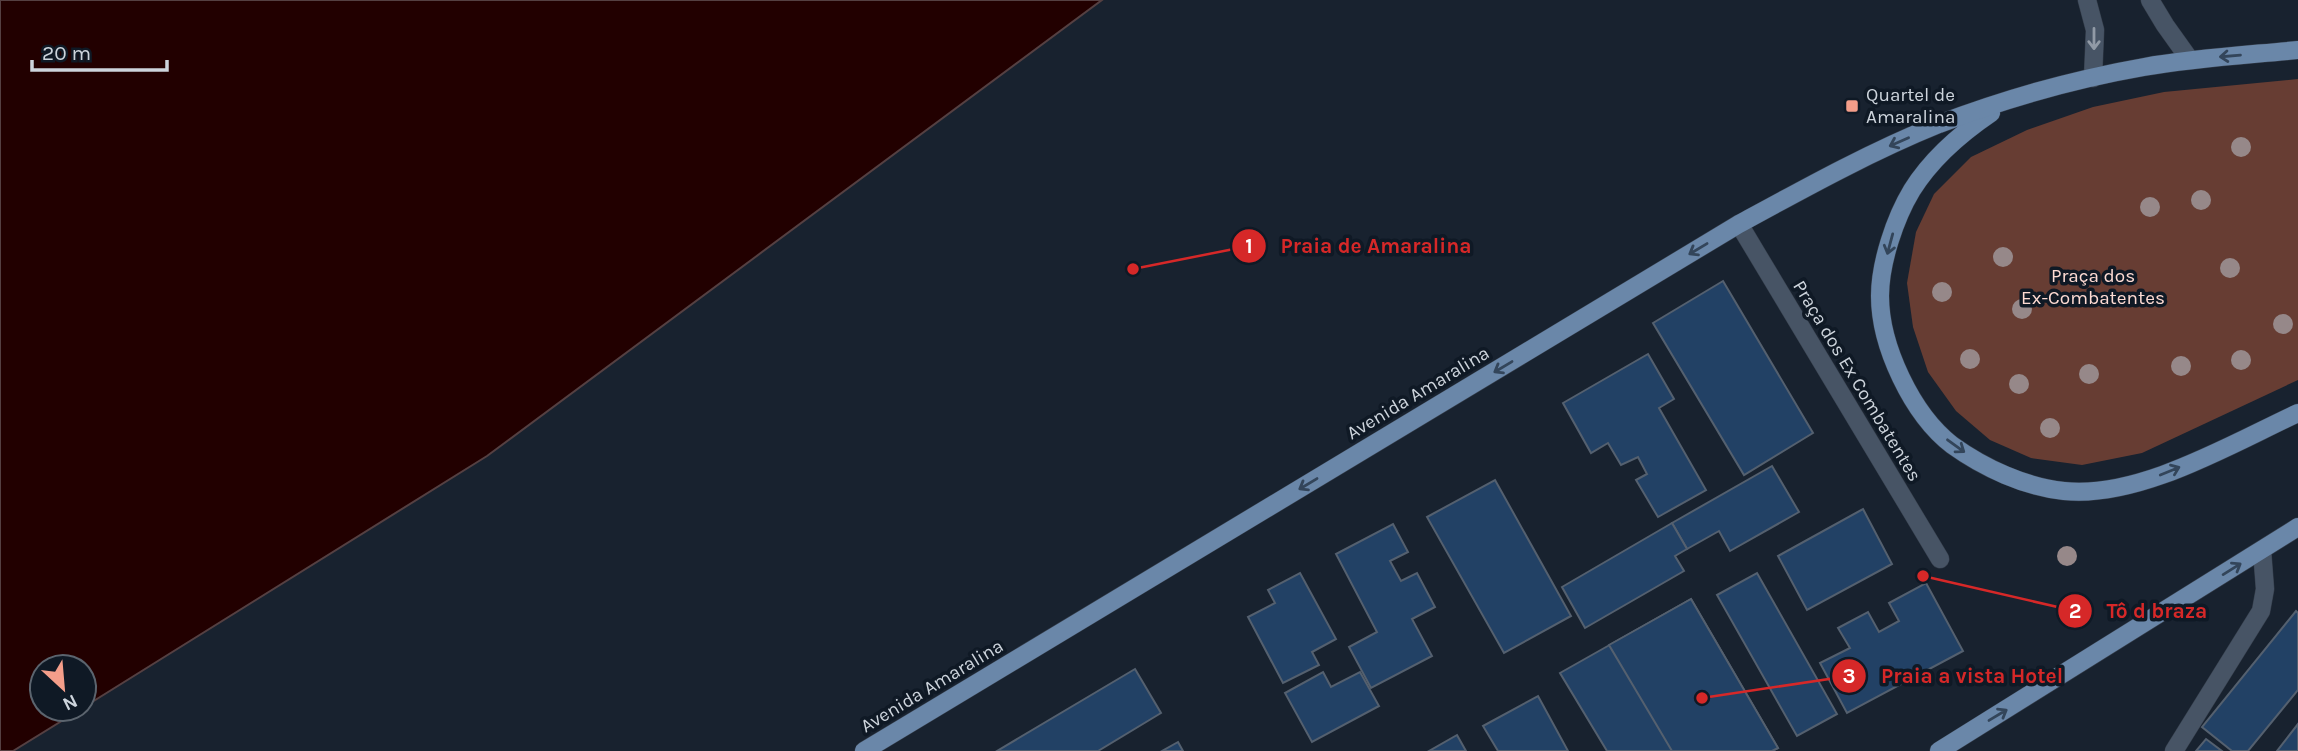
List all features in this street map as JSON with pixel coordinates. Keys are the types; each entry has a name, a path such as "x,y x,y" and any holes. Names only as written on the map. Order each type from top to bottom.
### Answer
{"main road":[{"name":"Avenida Amaralina","path":"864,751 1739,224 1870,155 1940,124 2008,101 2093,78 2190,60 2298,50"},
{"path":"2008,101 1965,131 1934,160 1912,191 1896,223 1885,261 1880,295 1884,332 1896,366 1921,412 1951,444 1986,466 2022,482 2064,491 2106,491 2149,480 2298,413"},
{"path":"1939,751 2298,527"}],"street":[{"path":"2087,0 2095,30 2093,78"},
{"path":"2150,0 2190,60"},
{"name":"Praça dos Ex Combatentes","path":"1739,224 1940,559"},
{"path":"2174,751 2261,611 2265,589 2262,550"}],"green space":[{"name":"Praça dos Ex-Combatentes","path":"2298,79 2298,380 2142,453 2082,465 2031,458 1990,440 1956,411 1928,372 1913,327 1907,283 1916,232 1934,194 1971,157 2027,130 2093,107 2164,92"}],"shaded area":[{"path":"0,0 1102,0 487,456 98,698 98,653 28,653 28,723 58,723 13,751 0,751"}],"building":[{"path":"1723,281 1813,433 1744,475 1653,323"},
{"path":"1648,354 1674,399 1659,408 1706,490 1658,517 1636,480 1647,474 1638,457 1621,465 1608,443 1591,453 1563,403"},
{"path":"1772,466 1799,512 1730,551 1719,531 1687,549 1672,523"},
{"path":"1495,480 1571,616 1504,653 1427,517"},
{"path":"1863,509 1892,564 1807,610 1778,556"},
{"path":"1672,523 1687,549 1675,556 1684,571 1585,628 1562,587"},
{"path":"1393,524 1408,552 1390,561 1401,581 1417,573 1435,607 1412,619 1432,656 1371,688 1349,647 1377,632 1336,554"},
{"path":"1300,573 1336,639 1312,652 1319,665 1283,683 1248,617 1275,603 1268,590"},
{"path":"1757,573 1837,714 1797,736 1717,595"},
{"path":"1926,583 1963,651 1847,713 1820,663 1850,648 1838,628 1868,612 1879,632 1899,621 1889,603"},
{"path":"1691,599 1778,748 1772,751 1607,751 1560,673"},
{"path":"1691,599 1778,748 1772,751 1672,751 1609,645"},
{"path":"2296,611 2298,690 2248,751 2232,751 2202,727"},
{"path":"1135,669 1161,713 1098,751 997,751"},
{"path":"1323,672 1331,687 1360,672 1379,706 1312,742 1285,693"},
{"path":"1538,696 1568,751 1498,751 1483,726"},
{"path":"2298,724 2298,751 2277,751"},
{"path":"1457,735 1466,751 1429,751"},
{"path":"2206,739 2222,751 2196,751"},
{"path":"1178,742 1183,751 1162,751"}],"place":[{"name":"Quartel de Amaralina","path":"1852,106"},
{"name":"Praia de Amaralina","path":"1133,269"},
{"name":"Tô d braza","path":"1923,576"},
{"name":"Praia a vista Hotel","path":"1702,698"}]}
